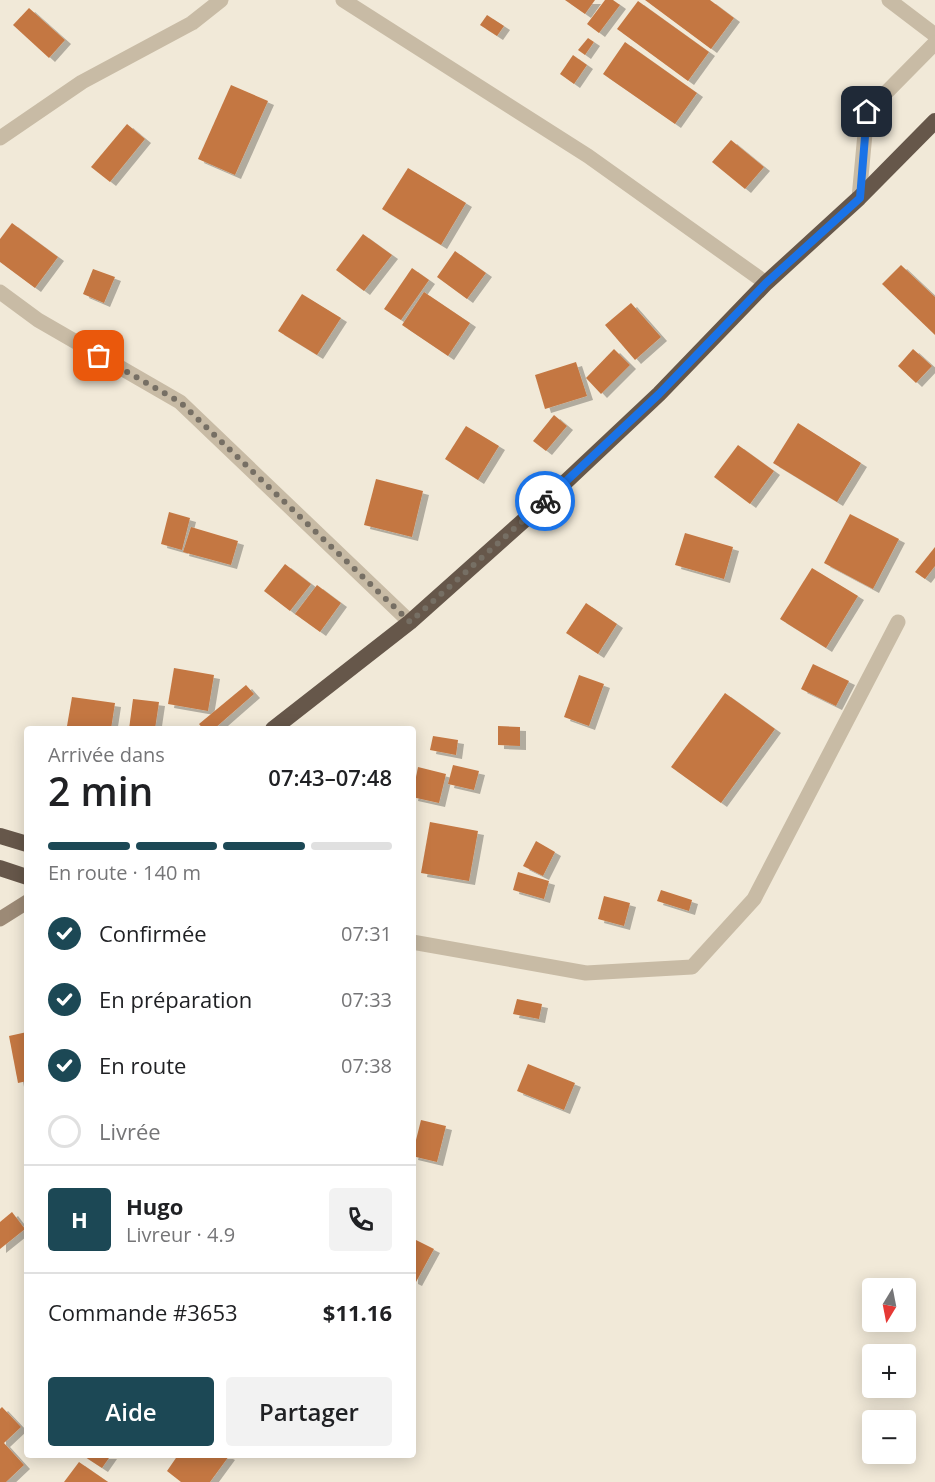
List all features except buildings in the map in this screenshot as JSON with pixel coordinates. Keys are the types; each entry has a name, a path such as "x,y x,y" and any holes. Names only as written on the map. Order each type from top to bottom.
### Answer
{"highway":[{"path":"277,726 410,622 540,506 659,394 766,283 860,198 935,121"},
{"path":"0,836 24,843"},
{"path":"0,868 24,876"}],"main road":[{"path":"0,919 24,904"}],"street":[{"path":"0,138 82,82 192,23 221,0"},
{"path":"343,0 588,156 766,283"},
{"path":"889,0 935,35"},
{"path":"860,198 867,112 935,44"},
{"path":"0,291 38,320 180,402 410,622"},
{"path":"416,943 586,973 692,967 754,899 898,622"}],"way so far":[{"path":"99,356 180,402 410,622 545,501"}],"route":[{"path":"545,501 659,394 766,283 860,198 867,112"}]}
